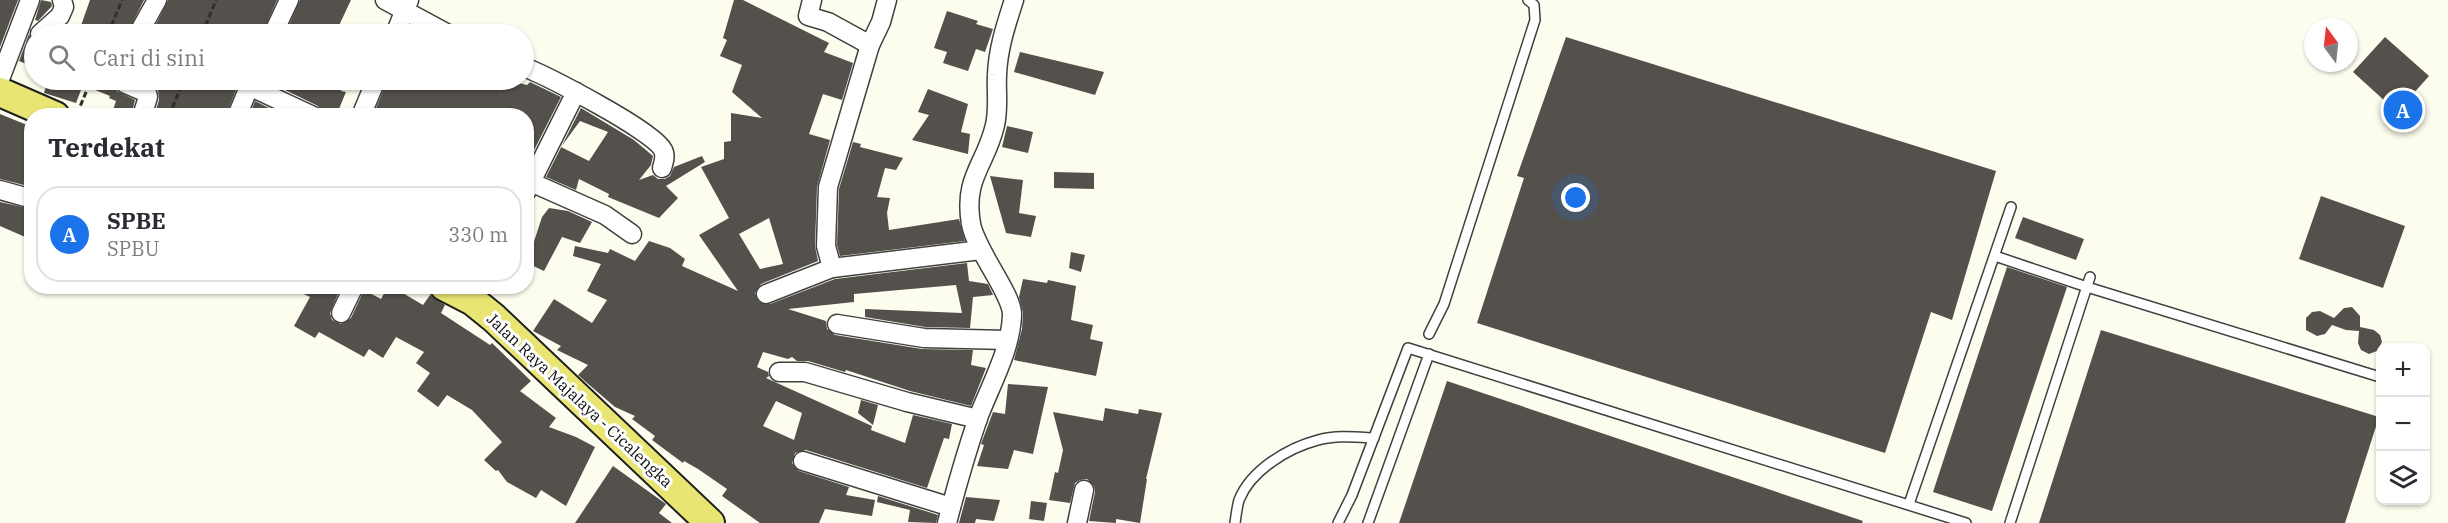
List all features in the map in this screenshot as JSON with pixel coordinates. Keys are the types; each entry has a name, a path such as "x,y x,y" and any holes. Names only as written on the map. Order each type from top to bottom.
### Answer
{"main road":[{"path":"0,92 37,108"},
{"name":"Jalan Raya Majalaya - Cicalengka","path":"477,294 494,318 710,523"}],"street":[{"path":"0,79 30,0"},
{"path":"51,24 60,16 64,7 62,0"},
{"path":"144,24 157,0"},
{"path":"278,24 289,0"},
{"path":"386,0 407,6 433,24"},
{"path":"812,0 808,16 828,22 870,45"},
{"path":"832,268 826,246 828,186 870,45 881,22 887,0"},
{"path":"803,461 949,515 978,419 1007,340 1011,308 981,250 972,227 970,192 974,175 995,127 1001,40 1014,0"},
{"path":"399,24 407,6"},
{"path":"11,49 24,43"},
{"path":"534,71 620,117 660,145 665,158 662,168"},
{"path":"140,90 147,93 145,108"},
{"path":"240,108 248,90"},
{"path":"264,90 298,108"},
{"path":"364,108 372,90"},
{"path":"534,173 576,92"},
{"path":"534,187 605,215 632,234"},
{"path":"0,190 24,197"},
{"path":"766,294 832,268 981,250"},
{"path":"341,313 350,294"},
{"path":"837,324 924,338 1007,340"},
{"path":"779,372 805,372 907,402 978,419"},
{"path":"1077,523 1084,490"}],"lane":[{"path":"1429,334 1444,304 1535,20 1534,5 1528,0"},
{"path":"1909,504 2011,207"},
{"path":"1995,256 2088,282 2376,376"},
{"path":"2010,523 2088,282"},
{"path":"1338,523 1352,495 1408,348 1966,523"},
{"path":"1368,523 1429,354"},
{"path":"1235,523 1239,500 1252,480 1269,463 1318,439 1344,436 1374,438"}],"path":[{"path":"112,24 122,0"},
{"path":"206,24 216,0"},
{"path":"80,108 87,90"},
{"path":"172,108 180,90"}],"building":[{"path":"0,0 18,0 0,47"},
{"path":"41,0 51,2 52,6 38,21 35,20"},
{"path":"90,0 144,0 132,24 82,24"},
{"path":"168,0 277,0 266,24 156,24"},
{"path":"300,0 351,0 340,24 289,24"},
{"path":"734,0 743,0 829,43 824,52 853,63 842,100 823,94 809,134 830,140 817,187 815,246 818,261 761,284 755,293 759,302 770,304 835,279 967,263 969,281 988,284 993,295 973,297 970,328 925,327 865,317 865,309 962,313 956,285 854,294 854,302 788,309 826,321 827,329 835,335 922,349 973,350 971,365 986,368 971,406 910,391 846,370 845,372 808,361 797,361 792,357 788,359 763,352 757,367 768,372 769,376 766,378 872,426 871,430 905,443 913,415 952,424 949,439 944,438 927,488 806,450 795,453 792,463 799,471 849,487 846,495 875,500 872,516 825,509 819,523 760,523 722,496 727,489 698,469 684,461 683,463 652,440 655,436 632,419 635,416 615,407 578,375 588,365 557,350 561,346 533,331 554,299 592,323 607,300 587,291 601,264 573,256 575,246 608,253 610,249 635,261 649,241 670,248 685,259 682,266 738,291 699,235 729,218 701,167 724,159 724,142 731,141 731,113 762,118 732,92 742,65 720,56 727,40 723,38","holes":["769,218 783,264 760,269 739,234","776,401 802,413 794,440 763,426"]},
{"path":"947,11 978,21 976,24 993,29 985,52 976,49 968,71 943,63 947,52 934,48"},
{"path":"1566,37 1996,171 1952,320 1931,312 1885,453 1477,323 1524,178 1517,176"},
{"path":"2385,37 2429,76 2397,112 2353,72 2358,72 2358,67"},
{"path":"24,48 24,63 19,61"},
{"path":"1020,52 1104,72 1095,95 1014,72"},
{"path":"534,84 561,97 534,150 534,108 376,108 383,90 534,90"},
{"path":"928,89 968,104 961,132 970,134 968,154 912,140 929,115 918,112"},
{"path":"45,90 81,90 76,103 44,93"},
{"path":"95,90 117,90 135,100 133,108 114,108 116,101 109,98 110,96"},
{"path":"158,90 236,90 229,108 156,108 159,100"},
{"path":"285,90 341,90 346,92 339,108 319,108"},
{"path":"255,101 269,108 252,108"},
{"path":"581,108 634,140 653,156 651,165 639,180 653,175 658,179 665,179 670,176 674,167 702,156 705,162 666,186 678,198 659,218 608,197 609,194 579,179 576,190 546,177 561,147 589,161 608,132 580,121 562,146"},
{"path":"0,114 24,124 24,185 0,179"},
{"path":"1007,126 1033,132 1028,153 1002,147"},
{"path":"853,142 861,144 860,147 903,158 896,170 885,168 877,197 890,198 887,213 889,230 959,219 965,241 840,256 837,245 839,189"},
{"path":"1054,172 1094,173 1094,189 1054,188"},
{"path":"990,176 1023,180 1019,213 1036,216 1031,237 1006,233"},
{"path":"2321,196 2405,226 2383,288 2299,259"},
{"path":"0,202 24,207 24,236 0,226"},
{"path":"549,208 568,211 592,222 580,243 562,237 544,271 534,266 534,242 542,217"},
{"path":"2023,217 2084,239 2076,260 2015,238"},
{"path":"1071,252 1085,255 1081,272 1069,268"},
{"path":"2007,267 2067,287 1992,511 1933,492"},
{"path":"1023,279 1047,283 1048,280 1076,286 1071,320 1093,325 1090,339 1103,342 1096,376 1014,360 1022,329 1023,313 1019,297"},
{"path":"304,294 338,294 330,313 332,320 341,324 351,318 362,294 372,294 381,299 384,294 404,294 423,305 430,295 445,305 441,313 490,345 492,343 531,381 520,391 556,418 549,427 595,447 566,506 541,490 536,498 507,482 498,470 496,471 484,460 502,442 472,410 447,395 438,407 417,391 430,373 416,363 424,352 396,337 383,358 369,349 364,357 319,332 315,338 294,326 310,297"},
{"path":"2352,307 2360,316 2360,327 2374,330 2380,335 2382,342 2376,343 2376,351 2369,354 2361,350 2358,343 2359,331 2346,330 2332,325 2325,334 2317,336 2306,330 2306,318 2312,312 2320,311 2334,318 2344,308"},
{"path":"2101,330 2376,416 2376,426 2345,523 2039,523"},
{"path":"1447,381 1863,521 1862,523 1399,523"},
{"path":"1008,384 1048,387 1033,454 1014,450 1008,469 977,466 984,445 981,444 993,412 1005,414"},
{"path":"861,400 878,405 873,425 858,413"},
{"path":"1105,408 1138,414 1139,409 1162,413 1146,479 1140,523 1116,519 1116,523 1089,521 1095,492 1094,486 1087,479 1075,483 1070,503 1049,500 1063,450 1053,412 1103,421"},
{"path":"613,466 666,504 659,513 672,523 575,523"},
{"path":"878,496 938,515 936,523 908,522 910,510 877,502"},
{"path":"966,497 1000,500 994,521 976,519 975,523 959,523"},
{"path":"1031,501 1047,503 1044,521 1029,519"}],"place":[{"name":"SPBE","path":"2403,110"}]}
